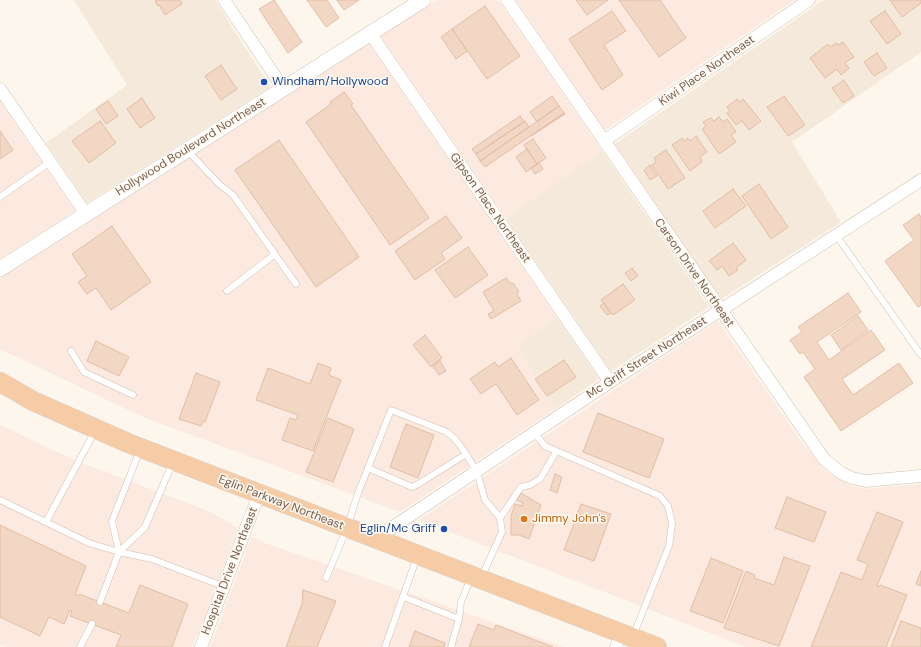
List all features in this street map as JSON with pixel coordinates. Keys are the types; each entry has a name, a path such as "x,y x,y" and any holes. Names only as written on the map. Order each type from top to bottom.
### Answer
{"highway":[{"name":"Eglin Parkway Northeast","path":"0,382 33,401 95,430 476,577 623,639 657,647"}],"street":[{"path":"224,0 284,88"},
{"name":"Hollywood Boulevard Northeast","path":"0,269 423,0"},
{"name":"Carson Drive Northeast","path":"507,0 808,438 831,466 852,478 866,481 921,476"},
{"name":"Kiwi Place Northeast","path":"604,141 809,0"},
{"name":"Gipson Place Northeast","path":"370,33 610,382"},
{"path":"0,89 86,214"},
{"name":"Mc Griff Street Northeast","path":"375,539 610,382 921,180"},
{"name":"Hospital Drive Northeast","path":"201,647 259,494"}],"lane":[{"path":"187,150 219,184 233,195 296,284"},
{"path":"0,197 50,162"},
{"path":"836,235 921,356"},
{"path":"228,291 275,254"},
{"path":"71,350 84,372 133,395"},
{"path":"326,578 347,528 368,468 391,410 447,432 456,440 477,472 485,500 500,518 502,532 461,602 459,619 451,647"},
{"path":"46,522 95,430"},
{"path":"534,434 544,446 660,496 668,506 672,524 669,546 623,639"},
{"path":"119,552 112,521 141,448"},
{"path":"500,518 521,487 530,485 540,479 556,452"},
{"path":"368,468 412,487 466,454"},
{"path":"100,602 119,552 145,527 173,461"},
{"path":"0,500 89,542 119,552 152,559 225,587"},
{"path":"385,647 418,555"},
{"path":"404,597 459,619"},
{"path":"80,647 92,624"}],"shaded area":[{"path":"74,0 215,0 270,87 87,203 46,143 127,85"},
{"path":"438,0 498,0 602,151 506,218 381,36"},
{"path":"516,0 794,0 605,130"},
{"path":"824,0 921,0 921,52 792,142 841,222 721,299 615,144"},
{"path":"369,44 557,318 517,345 554,410 400,512 143,417 0,349 0,279"},
{"path":"0,102 75,211 0,259"},
{"path":"602,151 709,307 611,371 506,218"},
{"path":"557,318 599,379 554,410 517,345"},
{"path":"718,321 802,443 827,472 851,486 867,489 921,484 921,647 746,647 419,520"},
{"path":"0,425 76,461 211,512 238,528 202,626 191,647 7,647 0,645"},
{"path":"252,536 262,542 564,647 210,647"}],"building":[{"path":"180,0 182,4 165,15 155,1"},
{"path":"274,0 302,42 288,53 259,9"},
{"path":"307,0 327,0 339,18 326,27"},
{"path":"337,0 359,0 344,10"},
{"path":"576,0 608,0 587,15"},
{"path":"619,0 660,0 686,38 659,57"},
{"path":"890,0 921,0 921,3 902,17"},
{"path":"485,6 520,56 487,79 452,29"},
{"path":"612,11 626,31 604,45 623,75 602,90 569,39"},
{"path":"885,11 901,34 887,44 870,21"},
{"path":"452,29 467,51 456,59 441,37"},
{"path":"843,42 854,57 845,63 849,68 841,75 837,69 825,78 810,58 828,44 830,47 836,43 838,45"},
{"path":"877,53 887,68 874,76 864,62"},
{"path":"221,65 237,89 221,100 205,76"},
{"path":"844,80 854,96 843,103 832,88"},
{"path":"344,92 353,104 351,105 429,218 390,245 306,122 331,104 330,102"},
{"path":"552,96 559,106 537,122 530,112"},
{"path":"784,96 805,125 788,136 767,107"},
{"path":"142,98 155,118 140,128 127,109"},
{"path":"737,99 739,102 743,99 761,121 749,130 742,121 736,125 727,113 730,111 727,107"},
{"path":"108,101 118,116 106,124 96,109"},
{"path":"559,106 564,113 485,167 480,161"},
{"path":"564,113 565,114 531,136"},
{"path":"520,116 524,122 476,154 472,149"},
{"path":"719,117 723,122 727,119 736,132 731,135 736,142 719,154 702,129 706,126 703,122 711,118 714,121"},
{"path":"100,121 116,143 89,163 72,141"},
{"path":"525,121 529,127 480,161 476,154"},
{"path":"0,131 13,150 0,159"},
{"path":"696,136 707,152 700,157 702,162 690,171 672,145 682,138 684,141 688,138 690,141"},
{"path":"533,139 546,158 537,164 524,145"},
{"path":"279,140 359,257 316,287 235,170"},
{"path":"527,149 537,164 526,172 516,157"},
{"path":"666,150 685,178 668,189 652,165 656,162 654,158"},
{"path":"539,163 543,169 535,174 531,168"},
{"path":"650,165 657,176 650,180 644,170"},
{"path":"759,184 788,227 771,239 742,196"},
{"path":"733,189 746,206 715,228 703,211"},
{"path":"919,214 921,217 921,305 918,307 885,261 914,240 903,225"},
{"path":"446,216 462,238 441,253 445,259 415,280 395,251"},
{"path":"112,226 151,282 111,310 96,288 87,294 78,282 87,276 72,254"},
{"path":"733,243 746,260 736,268 738,270 729,276 722,266 717,270 709,261"},
{"path":"468,247 488,275 455,298 435,270"},
{"path":"632,268 638,276 631,281 625,273"},
{"path":"506,278 511,284 513,283 519,292 517,294 521,301 491,319 488,314 494,311 483,292"},
{"path":"623,284 635,300 613,315 601,300"},
{"path":"848,293 861,312 817,342 829,360 871,330 885,350 842,379 853,395 899,363 913,383 841,431 804,377 815,369 803,352 800,354 790,340 802,332 798,327"},
{"path":"604,303 611,313 607,315 600,306"},
{"path":"858,316 868,330 841,350 831,335"},
{"path":"425,335 442,358 431,367 413,345"},
{"path":"96,341 129,357 119,376 87,361"},
{"path":"511,358 539,400 517,415 496,384 481,394 470,379 495,362 498,367"},
{"path":"564,360 576,377 547,396 535,379"},
{"path":"440,361 446,371 439,375 433,366"},
{"path":"318,363 331,368 329,375 341,380 313,451 282,440 290,418 296,420 298,415 256,400 268,368 310,384"},
{"path":"196,373 220,382 205,422 203,421 201,426 179,419"},
{"path":"598,413 664,439 649,478 583,452"},
{"path":"328,418 354,429 333,482 306,472"},
{"path":"406,424 434,435 418,478 390,467"},
{"path":"555,474 562,477 557,493 550,490"},
{"path":"521,493 541,505 529,539 519,535 511,535 511,516 515,504 522,506 523,503 517,500"},
{"path":"787,497 826,512 814,542 775,528"},
{"path":"581,504 611,514 594,561 564,550"},
{"path":"877,512 903,522 877,586 879,587 880,585 907,595 886,647 811,647 841,572 862,580 868,564 857,560"},
{"path":"0,525 86,566 75,595 78,596 79,594 129,613 140,585 188,604 172,647 116,647 121,635 70,616 72,611 70,610 64,624 49,617 40,636 0,617"},
{"path":"784,557 810,566 779,646 724,628 746,571 755,575 754,578 774,585"},
{"path":"711,558 743,571 723,623 690,611"},
{"path":"921,571 921,586 916,584"},
{"path":"303,590 336,601 317,647 286,647 302,604"},
{"path":"901,621 921,628 921,647 891,647"},
{"path":"478,624 494,630 496,625 553,647 469,647"},
{"path":"415,631 445,643 444,647 409,647"}],"place":[{"name":"Windham/Hollywood","path":"264,82"},
{"name":"Jimmy John's","path":"524,519"},
{"name":"Eglin/Mc Griff","path":"444,529"}]}
